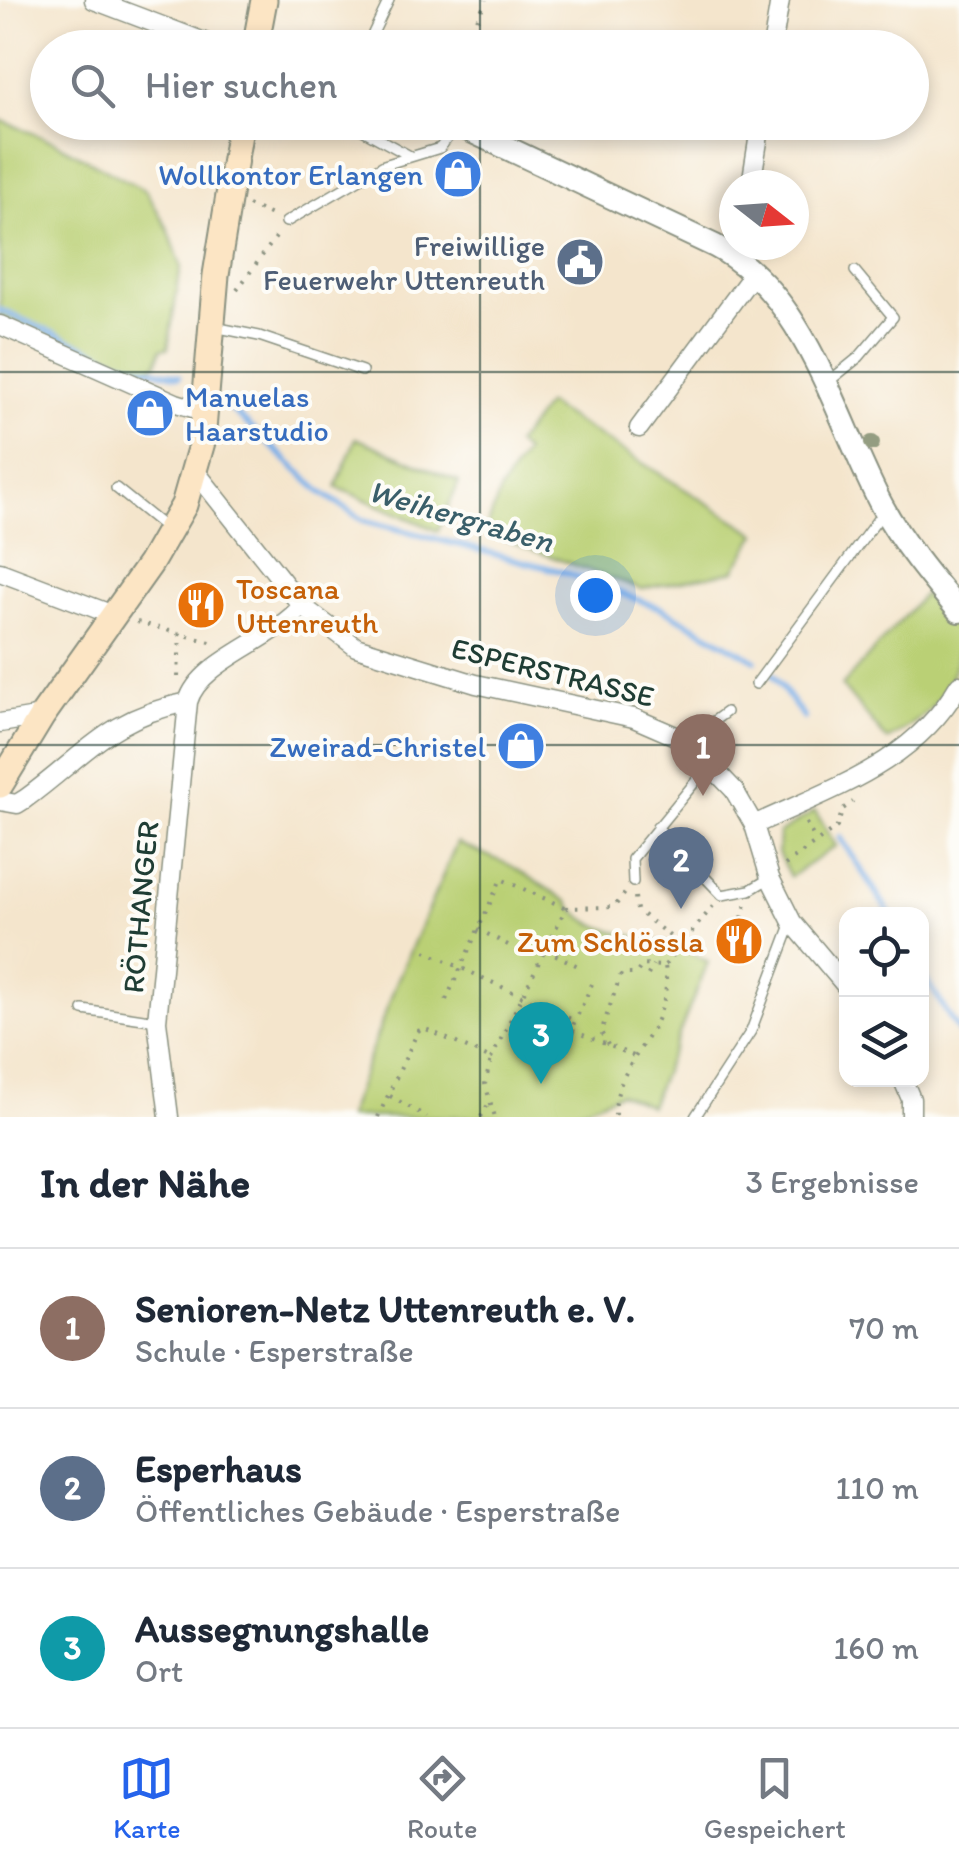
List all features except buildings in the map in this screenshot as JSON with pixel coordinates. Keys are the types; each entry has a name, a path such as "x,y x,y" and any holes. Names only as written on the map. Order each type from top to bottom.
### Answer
{"main road":[{"path":"260,30 264,0"},
{"path":"0,785 42,716 121,617 170,532 196,472 206,412 211,326 239,140"}],"street":[{"path":"94,0 173,30"},
{"path":"775,30 780,0"},
{"path":"488,140 719,247"},
{"path":"753,170 758,140"},
{"path":"639,428 743,260"},
{"path":"745,260 809,351 884,510 959,612"},
{"path":"0,325 176,404 206,412"},
{"name":"ESPERSTRASSE","path":"196,472 302,606 356,646 476,684 634,718 686,741 734,790 754,826 770,878 792,922 839,978"},
{"path":"0,572 121,617"},
{"path":"0,801 17,804 25,799 114,727 146,711 188,702 202,677 289,622 302,606"},
{"path":"754,826 874,770 902,752 959,684"},
{"name":"RÖTHANGER","path":"169,1117 157,1021 188,702"},
{"path":"0,723 42,716"},
{"path":"906,1087 911,1098 911,1117"}],"lane":[{"path":"375,30 389,0"},
{"path":"381,140 410,156"},
{"path":"286,222 375,170 440,148 445,140"},
{"path":"824,384 859,357 894,318 855,271"},
{"path":"211,326 260,336 362,371"},
{"path":"116,488 170,532"},
{"path":"756,684 884,510"},
{"path":"686,741 726,712"},
{"path":"633,882 632,858 711,763"},
{"path":"657,827 722,895 750,890 770,878"},
{"path":"694,1117 759,1015 792,922"},
{"path":"83,1010 157,1021"}],"path":[{"path":"472,30 486,0"},
{"path":"229,196 286,222 232,296"},
{"path":"121,617 222,644"},
{"path":"178,678 180,632"},
{"path":"770,878 837,827"},
{"path":"446,1000 501,879 566,908 614,907 633,882"},
{"path":"633,882 637,910 681,945"},
{"path":"739,928 750,890"},
{"path":"615,1117 614,1100 634,1056 648,1042 666,996 664,966 722,895"},
{"path":"495,1117 485,1084 491,1059 566,908"},
{"path":"478,929 508,944"},
{"path":"546,950 580,967"},
{"path":"426,951 575,1021"},
{"path":"608,1046 601,1032 621,974 636,974 642,965 664,966"},
{"path":"648,975 653,965"},
{"path":"592,984 571,1030 634,1056"},
{"path":"378,1117 418,1031 424,1028 491,1059"},
{"path":"390,1096 427,1117"},
{"path":"481,1117 490,1098"}],"green space":[{"path":"0,120 30,132 30,140 52,141 146,191 168,229 181,266 168,348 161,349 157,363 136,374 0,317"},
{"path":"547,404 757,534 734,571 641,589 485,533 501,489 525,452 516,444"},
{"path":"356,438 459,482 438,531 336,487"},
{"path":"924,594 959,634 954,670 929,710 887,740 842,686"},
{"path":"815,811 836,846 790,877 778,853 779,833"},
{"path":"457,843 510,865 569,902 588,921 679,947 708,962 650,1106 620,1093 577,1111 582,1117 347,1117 397,981"}],"waterway":[{"name":"Weihergraben","path":"0,310 117,361 179,376"},
{"name":"Weihergraben","path":"230,408 322,493 363,520 560,571 663,609 755,660"},
{"path":"772,674 804,718"},
{"name":"Weihergraben","path":"840,837 885,907"},
{"name":"Weihergraben","path":"929,984 959,1032"}],"place":[{"name":"Wollkontor Erlangen","path":"458,174"},
{"name":"Freiwillige Feuerwehr Uttenreuth","path":"580,262"},
{"name":"Manuelas Haarstudio","path":"150,413"},
{"name":"Toscana Uttenreuth","path":"201,605"},
{"name":"Zweirad-Christel","path":"521,746"},
{"name":"Senioren-Netz Uttenreuth e. V.","path":"703,796"},
{"name":"Esperhaus","path":"681,909"},
{"name":"Zum Schlössla","path":"739,941"},
{"name":"Aussegnungshalle","path":"541,1084"}]}
